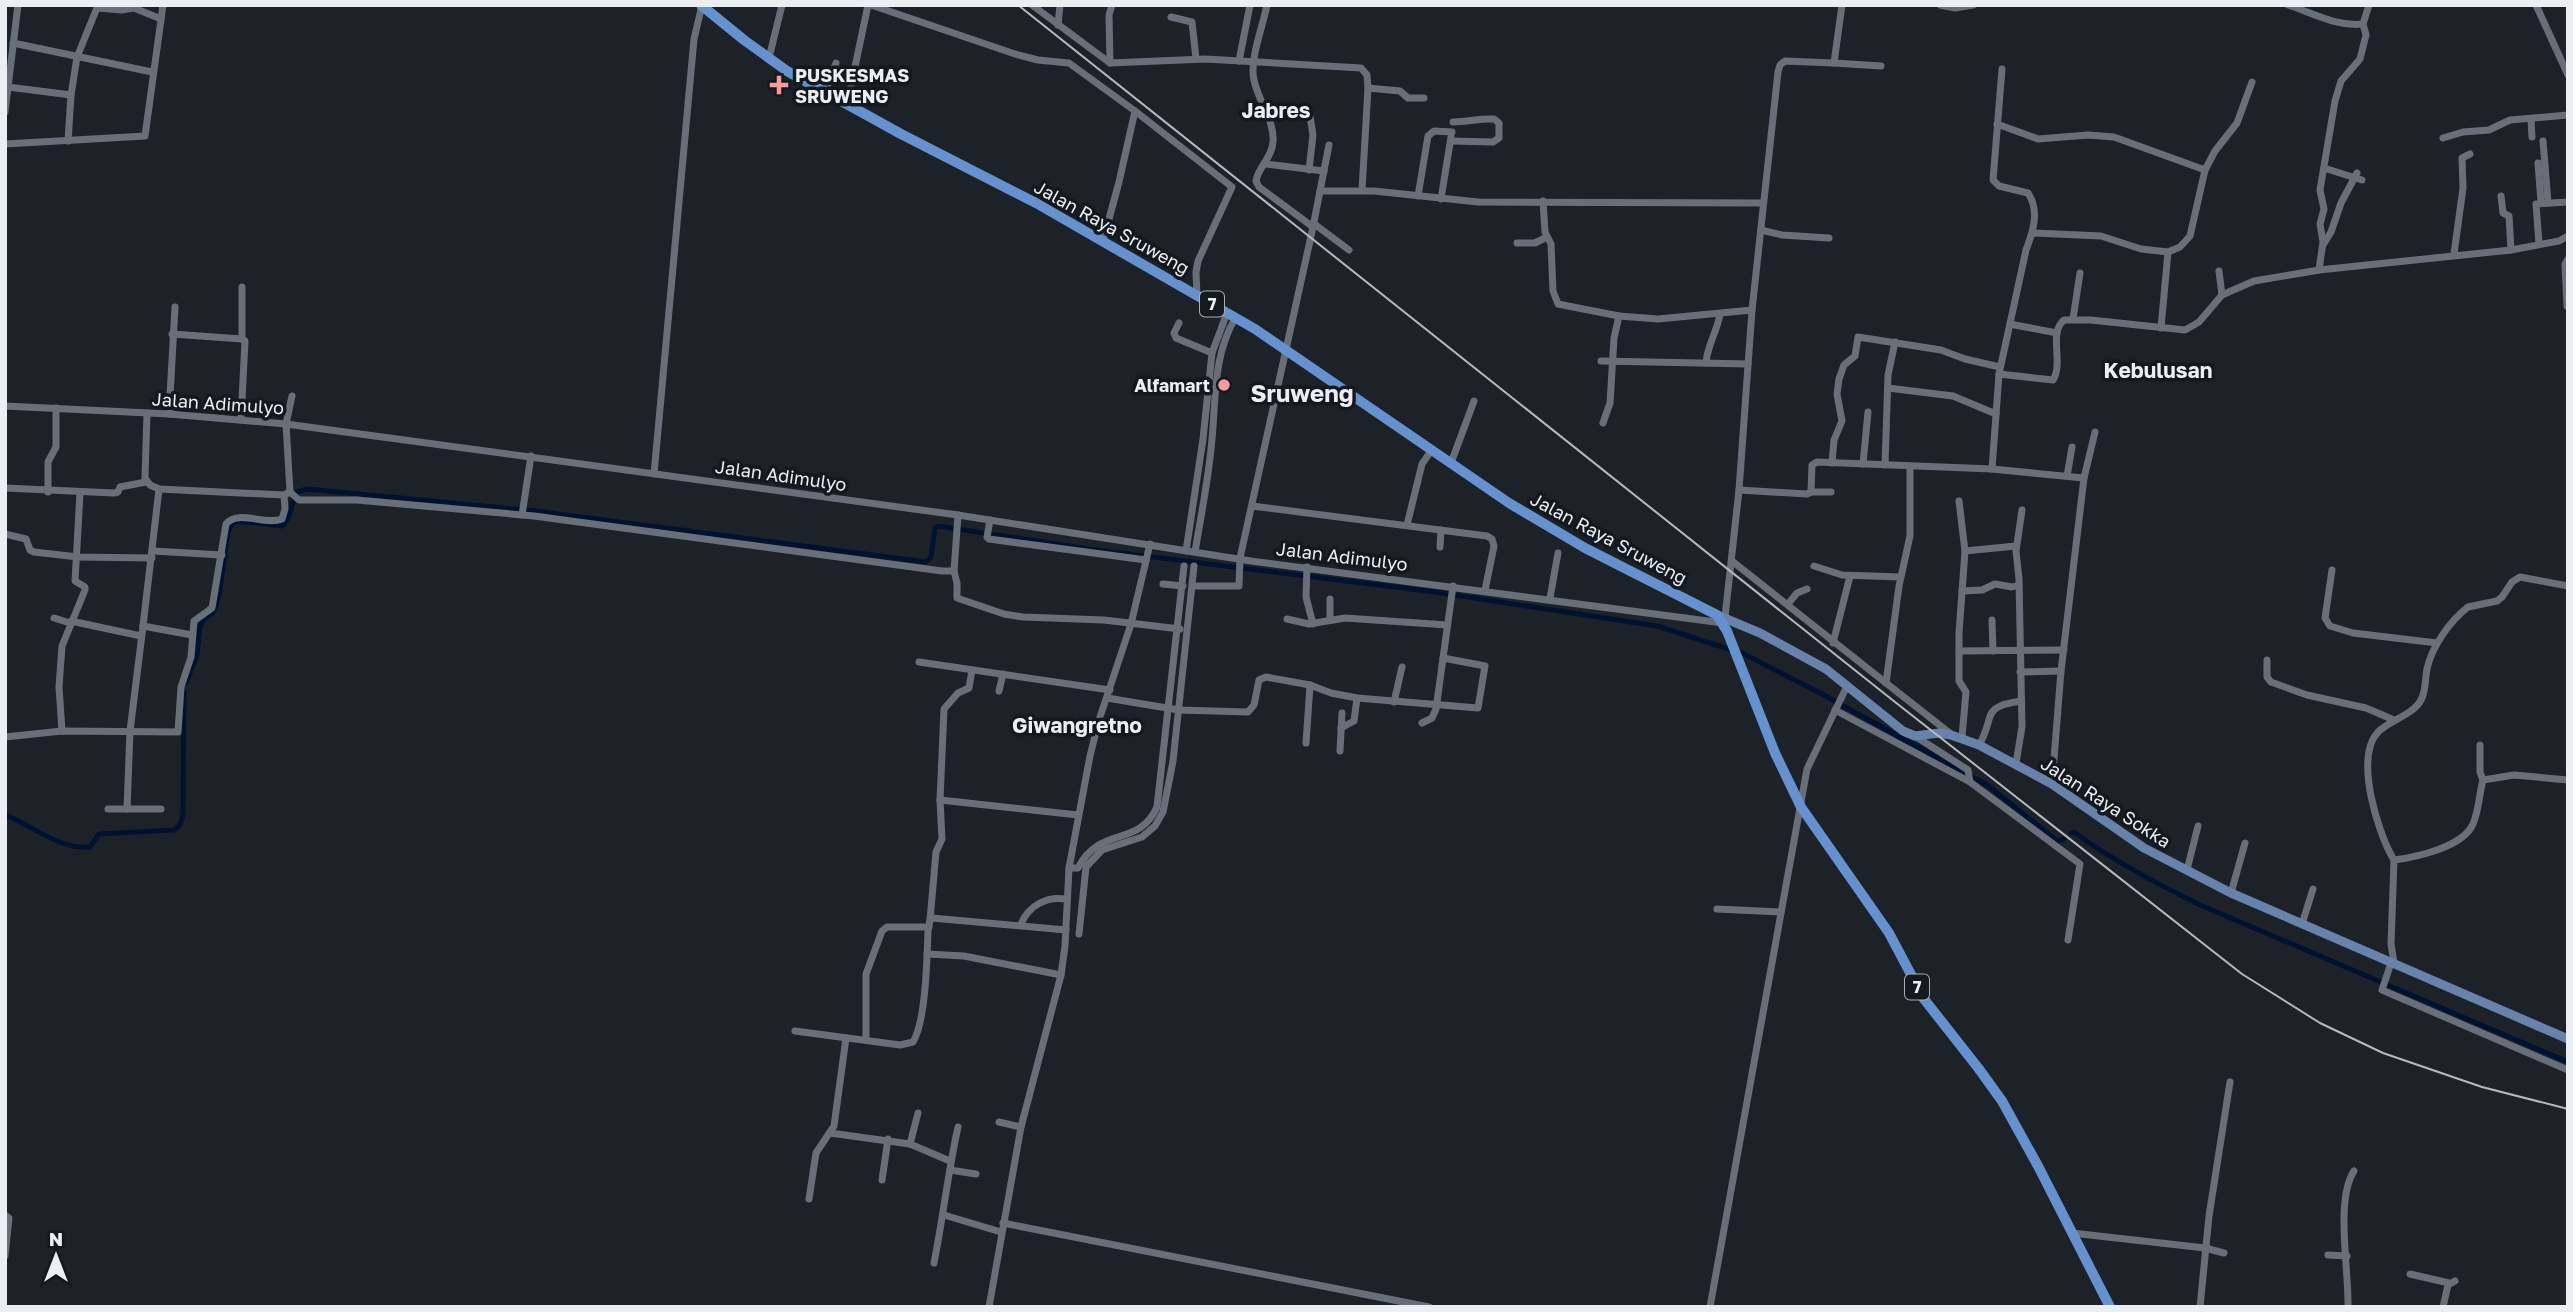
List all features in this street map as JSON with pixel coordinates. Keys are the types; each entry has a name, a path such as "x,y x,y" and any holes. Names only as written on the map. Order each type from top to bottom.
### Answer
{"highway":[{"name":"Jalan Raya Sruweng","path":"702,5 787,71 1036,203 1232,315 1285,348 1509,503 1576,543 1722,618"},
{"name":"7","path":"1722,618 1775,753 1801,807 1889,933 1924,999 2002,1101 2110,1307"}],"main road":[{"path":"1722,618 1792,649 1826,669 1896,726 1915,736"},
{"name":"Jalan Raya Sokka","path":"1915,736 1939,733 1962,737 2052,784 2144,848 2231,893 2568,1039"}],"street":[{"path":"5,112 18,5"},
{"path":"5,144 145,136 163,5"},
{"path":"654,474 694,39 702,5"},
{"path":"769,58 782,5"},
{"path":"847,105 870,5 1015,54 1038,60 1069,63 1231,187 1197,267 1197,296"},
{"path":"1032,5 1110,63 1196,59 1354,65 1364,70 1368,88 1362,190"},
{"path":"1058,25 1060,5"},
{"path":"1110,63 1109,18 1112,5"},
{"path":"1239,61 1250,5"},
{"path":"1267,5 1253,79 1273,134 1272,149 1266,164 1256,176 1257,184 1349,250"},
{"path":"1834,63 1842,5"},
{"path":"1940,5 1955,9 1973,5"},
{"path":"2288,5 2333,21 2363,24"},
{"path":"2319,270 2323,246 2320,223 2324,206 2320,192 2323,169 2339,85 2357,66 2364,50 2366,35 2363,24 2369,5"},
{"path":"2536,5 2568,75"},
{"path":"68,141 77,57 97,8 134,8 161,19"},
{"path":"1171,17 1192,22 1196,59"},
{"path":"13,43 152,72"},
{"path":"1722,618 1732,561 1752,310 1780,65 1789,61 1881,66"},
{"path":"825,92 835,63"},
{"path":"1992,469 1999,371 2026,250 2034,233 2034,208 2028,193 1999,186 1993,180 2002,69"},
{"path":"2034,233 2101,236 2141,249 2168,252 2185,243 2191,233 2205,170 2215,150 2237,123 2252,82"},
{"path":"8,88 71,95"},
{"path":"1368,88 1400,90 1409,98 1424,98"},
{"path":"1103,241 1135,111"},
{"path":"2443,138 2459,133 2489,130 2510,120 2568,115"},
{"path":"1309,170 1313,139 1310,116"},
{"path":"1418,195 1428,136 1434,131 1451,136 1493,142 1499,138 1499,123 1494,119 1453,118 1451,136 1441,199"},
{"path":"2531,119 2532,137"},
{"path":"1997,124 2038,139 2088,135 2114,137 2205,170"},
{"path":"2543,141 2545,202"},
{"path":"1192,586 1239,586 1240,560 1329,145"},
{"path":"2454,254 2463,187 2462,158 2470,154"},
{"path":"2538,163 2545,202"},
{"path":"1266,164 1324,172"},
{"path":"2323,169 2358,177 2342,203 2323,246"},
{"path":"1320,191 1362,190 1478,202 1763,203"},
{"path":"2501,196 2502,214 2509,216 2511,250"},
{"path":"1543,201 1547,237 1551,243 1553,297 1558,304 1619,316 1658,319 1752,310"},
{"path":"2539,244 2536,206 2545,202 2568,202"},
{"path":"1761,230 1782,235 1829,238"},
{"path":"1832,463 1835,437 1842,421 1837,394 1839,379 1844,365 1855,356 1857,340 1861,337 1941,350 1999,371 2053,380 2057,372 2057,333 2062,321 2073,319 2179,330 2193,327 2222,295 2254,281 2319,270 2511,250 2559,241 2568,236"},
{"path":"1517,243 1535,243 1547,237"},
{"path":"2161,328 2168,252"},
{"path":"2567,306 2565,264 2568,259"},
{"path":"2219,271 2222,295"},
{"path":"2073,319 2080,273"},
{"path":"240,420 245,341 242,339 243,287"},
{"path":"169,414 175,307"},
{"path":"1706,363 1707,350 1716,332 1720,314"},
{"path":"1208,439 1212,353 1232,315"},
{"path":"1191,552 1220,356 1232,315"},
{"path":"1603,423 1610,401 1612,360 1619,316"},
{"path":"1180,323 1174,332 1176,338 1212,353"},
{"path":"2010,324 2057,333"},
{"path":"172,334 242,339"},
{"path":"1885,466 1888,388 1895,342"},
{"path":"1601,360 1748,364"},
{"path":"1888,388 1959,397 1996,414"},
{"path":"5,737 62,731 175,733 180,729 181,687 191,657 194,621 212,608 224,530 229,520 236,517 276,521 282,519 290,495 286,424 292,396"},
{"path":"1451,463 1474,401"},
{"name":"Jalan Adimulyo","path":"5,406 169,414 286,424 958,515 1148,553 1191,552 1306,574 1485,590 1722,618"},
{"path":"48,492 48,461 56,447 56,408"},
{"path":"1863,464 1868,412"},
{"path":"146,482 147,413"},
{"path":"2052,784 2061,671 2084,478 2095,432"},
{"path":"2067,476 2072,447"},
{"path":"1407,526 1422,464 1431,451"},
{"path":"522,512 531,457"},
{"path":"1811,492 1812,465 1817,462 1992,469 2084,478"},
{"path":"1886,684 1900,577 1910,536 1910,467"},
{"path":"5,488 117,493 120,486 146,482 159,489 290,495 522,512 954,571"},
{"path":"127,809 130,731 159,489"},
{"path":"1739,490 1791,494 1831,492"},
{"path":"62,731 62,646 86,588 75,580 80,493"},
{"path":"1959,501 1965,551 1959,651 1959,682 1966,692 1962,737"},
{"path":"1252,506 1483,534 1492,539 1493,552 1485,590"},
{"path":"2016,763 2021,739 2021,701 2016,546 2022,510"},
{"path":"958,515 954,571 957,598 1004,614 1188,629"},
{"path":"990,520 988,534 1050,549 1148,553 1131,624 1094,739 1079,815 1079,934"},
{"path":"1440,547 1441,530"},
{"path":"5,534 27,540 32,552 78,557 222,555"},
{"path":"1965,551 2016,546"},
{"path":"1550,598 1558,553"},
{"path":"1732,561 1951,735"},
{"path":"1157,816 1184,566"},
{"path":"989,1307 1021,1127 1061,975 1066,899 1077,868 1099,848 1134,837 1157,816 1168,795 1194,566"},
{"path":"1814,566 1850,576 1900,577"},
{"path":"2332,570 2325,611 2327,624 2353,633 2437,643"},
{"path":"1306,574 1306,597 1313,624"},
{"path":"1833,643 1850,576"},
{"path":"2568,586 2520,577 2512,582 2497,601 2463,610 2437,643 2428,665 2421,700 2375,736 2369,766 2373,811 2394,860 2392,963 2382,989 2568,1070"},
{"path":"1163,584 1183,586"},
{"path":"1962,592 1982,590 1995,584 2019,585"},
{"path":"1422,723 1432,718 1437,706 1453,588"},
{"path":"1788,604 1797,593 1807,589"},
{"path":"1330,599 1330,620"},
{"path":"54,618 141,636"},
{"path":"1287,619 1313,624 1350,618 1447,625"},
{"path":"1992,620 1993,651"},
{"path":"143,625 192,635"},
{"path":"1959,651 2064,650"},
{"path":"919,662 1003,674 1179,710 1250,711 1254,705 1259,680 1262,678 1310,685 1331,693 1357,698 1478,708 1486,668 1482,664 1443,658"},
{"path":"2267,660 2266,674 2270,682 2308,695 2366,708 2394,720"},
{"path":"1394,702 1402,667"},
{"path":"795,1031 906,1045 915,1038 922,1005 936,852 942,839 940,800 944,709 958,693 969,688 972,670"},
{"path":"2020,672 2061,671"},
{"path":"999,691 1003,674"},
{"path":"1306,743 1310,685"},
{"path":"1710,1307 1810,760 1847,686"},
{"path":"1342,728 1354,721 1357,698"},
{"path":"1979,745 1985,734 1988,717 1997,707 2021,701"},
{"path":"1838,705 1970,778"},
{"path":"1340,751 1342,713"},
{"path":"1915,736 2080,864 2068,940"},
{"path":"2394,860 2427,854 2470,831 2476,816 2483,780 2480,772 2480,745"},
{"path":"1164,760 1173,761"},
{"path":"2483,780 2514,775 2568,779"},
{"path":"940,800 1079,815"},
{"path":"108,809 161,809"},
{"path":"2187,870 2198,826"},
{"path":"2231,893 2245,843"},
{"path":"2302,924 2313,889"},
{"path":"1021,924 1028,912 1045,899 1066,899"},
{"path":"1717,909 1781,912"},
{"path":"866,1040 866,974 882,931 887,927 929,923 941,917 1066,930"},
{"path":"927,954 964,956 1061,975"},
{"path":"809,1199 816,1153 834,1126 846,1038"},
{"path":"2200,1307 2205,1248 2230,1083"},
{"path":"910,1144 918,1113"},
{"path":"999,1122 1021,1127"},
{"path":"934,1263 958,1127"},
{"path":"830,1133 910,1144 950,1165 976,1174"},
{"path":"882,1180 888,1139"},
{"path":"2348,1307 2345,1201 2347,1187 2354,1171"},
{"path":"5,1215 9,1219 5,1256"},
{"path":"944,1215 1001,1232"},
{"path":"1003,1223 1429,1307"},
{"path":"2071,1233 2205,1248 2224,1253"},
{"path":"2328,1255 2347,1256"},
{"path":"2410,1274 2452,1282 2443,1307"}],"waterway":[{"path":"186,683 197,655 200,626 204,619 213,613 219,596 228,532 233,523 238,521 282,526 297,492 307,489 535,511 926,562 931,557 935,528 938,526 1089,549 1435,592 1657,626 1744,654 1820,693 1987,785 2057,841 2064,839"},
{"path":"5,815 57,841 79,847 90,847 99,834 174,830 180,825 183,815 184,692"},
{"path":"2071,833 2074,832 2134,871 2198,904 2568,1062"}],"railway":[{"path":"1018,5 1895,702 2242,974 2320,1023 2383,1053 2482,1087 2568,1109"}],"place":[{"name":"PUSKESMAS SRUWENG","path":"779,85"},
{"name":"Alfamart","path":"1224,385"}],"district":[{"name":"Jabres","path":"1276,110"},
{"name":"Kebulusan","path":"2158,370"},
{"name":"Sruweng","path":"1302,392"},
{"name":"Giwangretno","path":"1077,725"}]}
